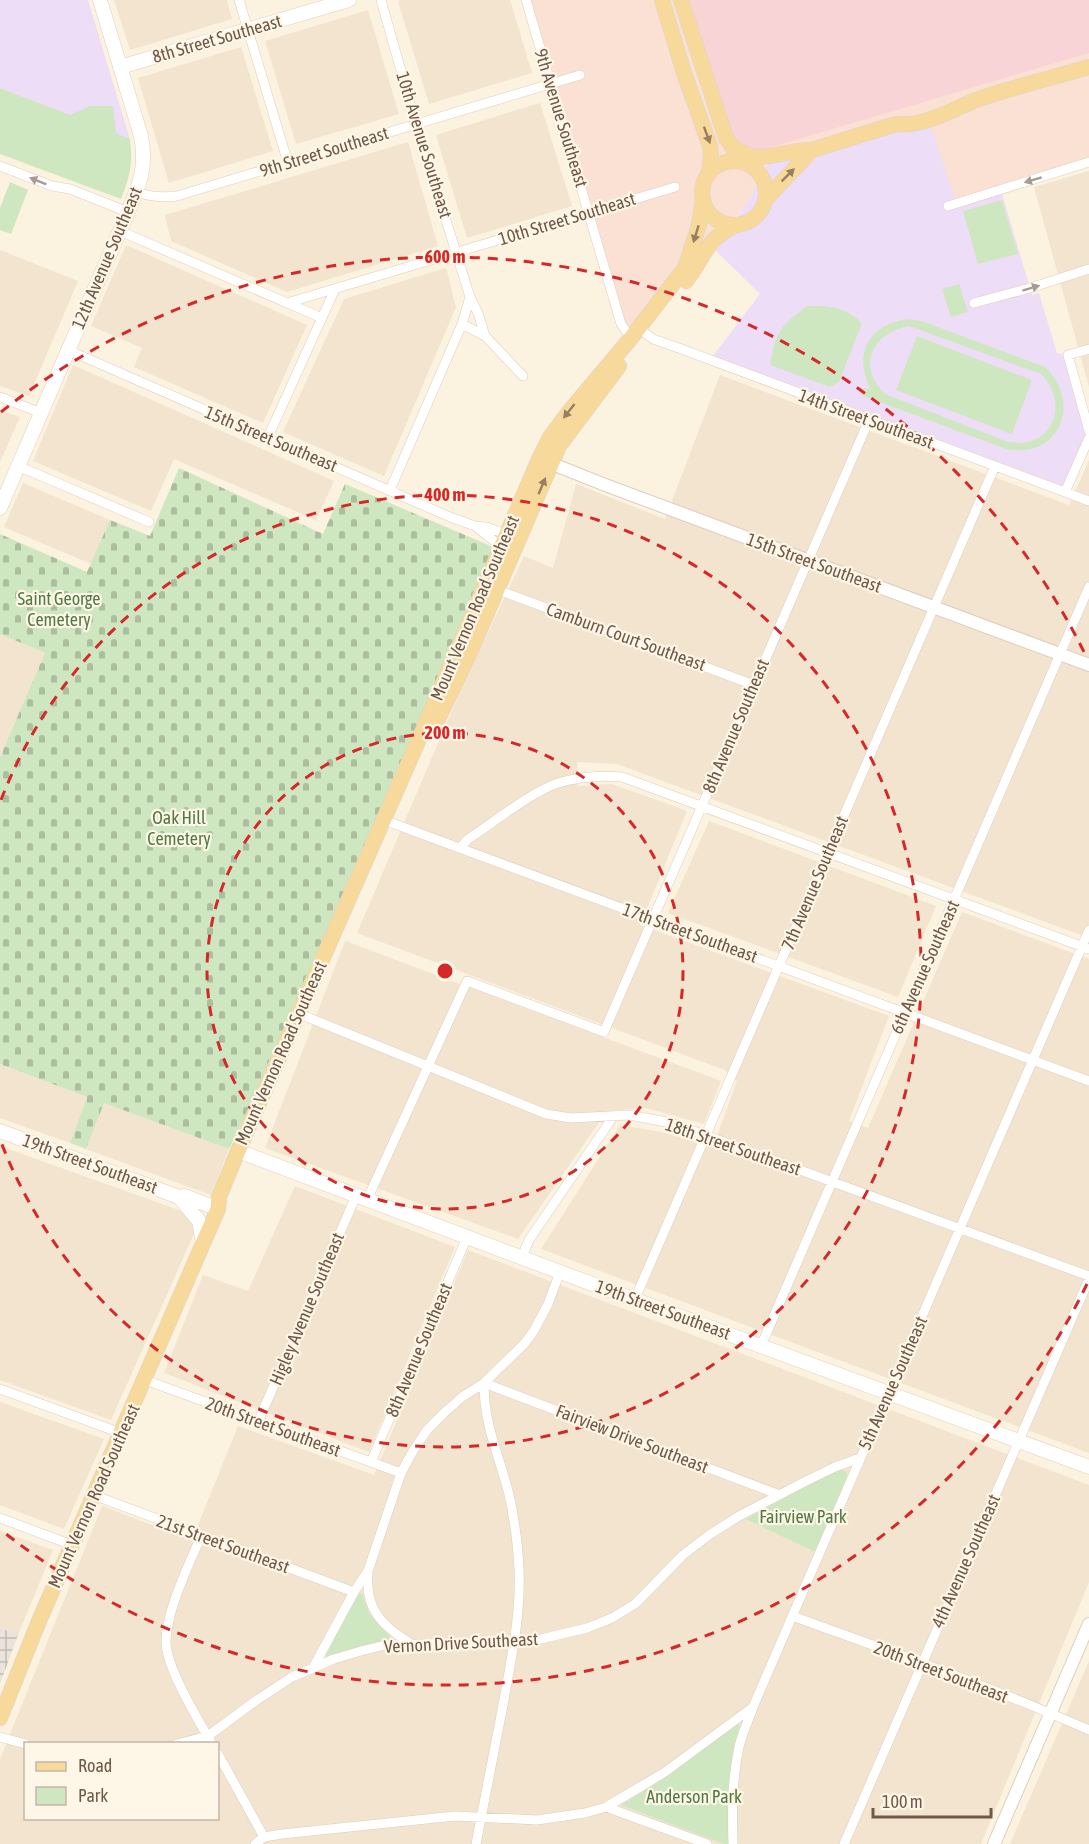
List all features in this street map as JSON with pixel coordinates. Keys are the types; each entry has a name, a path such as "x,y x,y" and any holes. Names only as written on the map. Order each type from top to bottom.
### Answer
{"main road":[{"name":"12th Avenue Southeast","path":"0,508 143,174 143,146 100,0"},
{"name":"8th Street Southeast","path":"120,67 349,0"},
{"path":"662,0 684,74 710,146 709,173 702,190 703,199 711,215 718,221 736,225 746,223 761,210 765,200 764,180 726,138 681,0"},
{"path":"670,0 683,38 688,43 694,42"},
{"path":"709,173 716,167 732,161 753,167 778,162 807,150 896,124 905,125 920,121 976,101 1089,67"},
{"path":"684,74 694,80 705,103 714,104"},
{"path":"733,148 755,157 807,150"},
{"path":"765,200 807,150"},
{"name":"Mount Vernon Road Southeast","path":"0,1718 93,1495 203,1243 218,1209 228,1200 243,1153 503,541 545,461 559,446 685,268 699,225 703,199"},
{"name":"Mount Vernon Road Southeast","path":"638,335 691,275 714,238 736,225"},
{"name":"Mount Vernon Road Southeast","path":"243,1153 307,1017 430,735 498,590 545,461"},
{"path":"485,619 489,590 506,549 503,541"},
{"name":"19th Street Southeast","path":"0,1131 179,1197 185,1196 218,1209"},
{"name":"19th Street Southeast","path":"243,1153 1089,1467"},
{"name":"19th Street Southeast","path":"179,1197 199,1221 203,1243"}],"street":[{"path":"239,0 288,163"},
{"name":"10th Avenue Southeast","path":"381,0 416,124 470,297 485,336"},
{"name":"9th Avenue Southeast","path":"526,0 621,324 638,335"},
{"name":"9th Street Southeast","path":"136,192 153,197 177,196 580,75"},
{"path":"948,206 1089,162"},
{"path":"0,166 52,186 70,189 128,212"},
{"name":"10th Street Southeast","path":"287,303 675,187"},
{"path":"120,231 322,318"},
{"path":"974,303 1089,269"},
{"path":"268,437 335,289"},
{"path":"390,490 462,324 470,297"},
{"path":"462,324 485,336 523,375"},
{"name":"14th Street Southeast","path":"638,335 665,343 1089,501"},
{"path":"1089,349 1068,355 1089,431"},
{"name":"15th Street Southeast","path":"68,350 450,517 475,526 486,527 503,541 498,544 475,526"},
{"path":"0,397 41,413"},
{"name":"8th Avenue Southeast","path":"467,981 604,1032 869,420"},
{"path":"1065,492 1089,438"},
{"name":"15th Street Southeast","path":"545,461 1089,665"},
{"path":"18,466 149,522"},
{"name":"7th Avenue Southeast","path":"635,1299 995,466"},
{"name":"6th Avenue Southeast","path":"761,1346 1089,587"},
{"name":"Camburn Court Southeast","path":"498,590 754,684"},
{"path":"460,848 468,839 540,791 559,783 579,779 622,777 1085,948"},
{"name":"17th Street Southeast","path":"392,823 1089,1081"},
{"name":"5th Avenue Southeast","path":"733,1844 732,1799 735,1771 740,1745 753,1707 1033,1060 1085,948 1089,930"},
{"name":"Higley Avenue Southeast","path":"258,1422 362,1198 467,981"},
{"name":"18th Street Southeast","path":"307,1017 546,1114 571,1118 629,1115 672,1123 1089,1278"},
{"path":"522,1257 529,1240 613,1117"},
{"name":"8th Avenue Southeast","path":"371,1462 467,1237"},
{"path":"411,1644 393,1633 370,1605 366,1588 368,1571 401,1473 427,1430 462,1397 484,1383 525,1344 548,1304 560,1272"},
{"name":"4th Avenue Southeast","path":"844,1844 1089,1278"},
{"name":"20th Street Southeast","path":"145,1380 401,1473"},
{"path":"476,1844 515,1642 519,1608 519,1569 515,1533 506,1483 488,1425 484,1405 484,1383"},
{"name":"Fairview Drive Southeast","path":"484,1383 780,1495"},
{"path":"0,1389 121,1433"},
{"name":"Vernon Drive Southeast","path":"188,1742 210,1740 257,1700 292,1677 361,1651 385,1645 515,1642 587,1629 635,1604 683,1555 709,1535 780,1495 836,1467 860,1458"},
{"name":"21st Street Southeast","path":"93,1495 354,1592"},
{"path":"0,1518 72,1545"},
{"path":"201,1536 172,1608 166,1642 173,1670 210,1740"},
{"path":"312,1668 368,1571"},
{"name":"20th Street Southeast","path":"792,1616 1050,1713 1089,1730"},
{"path":"994,1844 1089,1624"},
{"path":"255,1844 264,1837 282,1834 422,1819 482,1816 537,1820 569,1816 606,1807 665,1772 753,1707"},
{"path":"0,1737 24,1743"},
{"path":"219,1756 264,1837"},
{"path":"606,1807 707,1844"}],"shaded area":[{"path":"0,0 88,0 130,139 0,88"},
{"path":"114,0 227,0 232,19 130,50"},
{"path":"510,0 532,73 429,104 398,1"},
{"path":"525,0 1089,0 1089,162 956,203 775,159 764,170 742,210 637,338 626,332"},
{"path":"684,0 1089,0 1089,53 755,152 736,147"},
{"path":"368,10 399,114 296,144 265,41"},
{"path":"241,47 273,151 169,183 138,78"},
{"path":"540,103 572,206 467,238 436,135"},
{"path":"927,114 956,203 1001,190 1032,295 1039,293 1057,353 1068,355 1089,431 1065,492 710,360 760,294 715,250 750,198 769,164 775,159"},
{"path":"408,142 438,246 287,292 171,241 165,215"},
{"path":"1089,171 1089,387 1034,187"},
{"path":"126,245 307,325 263,423 134,367 142,348 91,326"},
{"path":"0,250 78,281 29,396 0,386"},
{"path":"446,268 456,307 384,476 283,432 344,299"},
{"path":"73,365 334,481 316,520 174,459 151,511 33,461"},
{"path":"720,375 1069,505 1089,460 1089,938 617,764 577,762 578,786 612,784 687,811 640,925 889,1016 849,1121 868,1128 962,912 1089,959 1089,1453 541,1249 620,1125 661,1132 713,1147 737,1081 725,1070 357,933 459,694 524,556 553,568 576,484 665,519"},
{"path":"0,410 20,417 0,462"},
{"path":"23,483 110,520 91,564 4,527"},
{"path":"0,634 45,653 0,757"},
{"path":"709,821 936,906 898,997 668,913"},
{"path":"345,941 721,1081 704,1124 646,1108 607,1111 518,1239 265,1148"},
{"path":"0,1064 87,1097 70,1143 0,1118"},
{"path":"104,1103 229,1149 211,1195 86,1149"},
{"path":"0,1146 201,1218 111,1420 0,1380"},
{"path":"295,1186 455,1247 369,1452 164,1373 203,1275 248,1291"},
{"path":"468,1250 1089,1485 1089,1582 981,1844 0,1844 0,1759 102,1506 192,1540 238,1426 374,1475"},
{"path":"0,1402 104,1439 64,1529 0,1505"},
{"path":"0,1531 53,1550 18,1635 0,1628"},
{"path":"0,1628 18,1635 0,1684"},
{"path":"1089,1661 1089,1844 1010,1844"}],"green space":[{"path":"0,88 70,115 90,106 113,106 116,133 130,139 131,148 130,170 121,199 0,154"},
{"path":"10,182 28,190 11,234 0,230 0,208"},
{"path":"1002,200 1018,254 978,264 963,211"},
{"path":"959,284 968,312 951,317 942,289"},
{"path":"807,306 843,310 862,323 839,382 830,387 770,365 777,337 785,325"},
{"path":"906,319 922,321 1045,367 1056,381 1062,396 1063,411 1060,425 1052,437 1040,446 1024,450 1006,449 861,395 864,388 871,390 863,366 867,344 882,328","holes":["909,326 1041,374 1048,382 1055,401 1053,420 1049,429 1042,436 1029,442 1017,443 1008,442 885,394 871,373 870,362 872,352 878,343 896,330"]},
{"path":"917,336 1032,380 1012,434 896,390"},
{"name":"Oak Hill Cemetery","path":"179,468 323,534 345,484 493,547 494,551 276,1053 229,1149 104,1103 86,1149 70,1143 87,1097 0,1064 0,757 45,653 0,634 0,534 87,572 110,520 150,536"},
{"name":"Fairview Park","path":"843,1470 847,1476 815,1552 746,1519 835,1471"},
{"path":"359,1593 362,1594 369,1613 390,1636 390,1640 327,1657 325,1654"},
{"name":"Anderson Park","path":"735,1723 740,1726 728,1788 728,1844 621,1805 652,1786"}],"park label":[{"name":"Saint George Cemetery","path":"59,609"}]}
